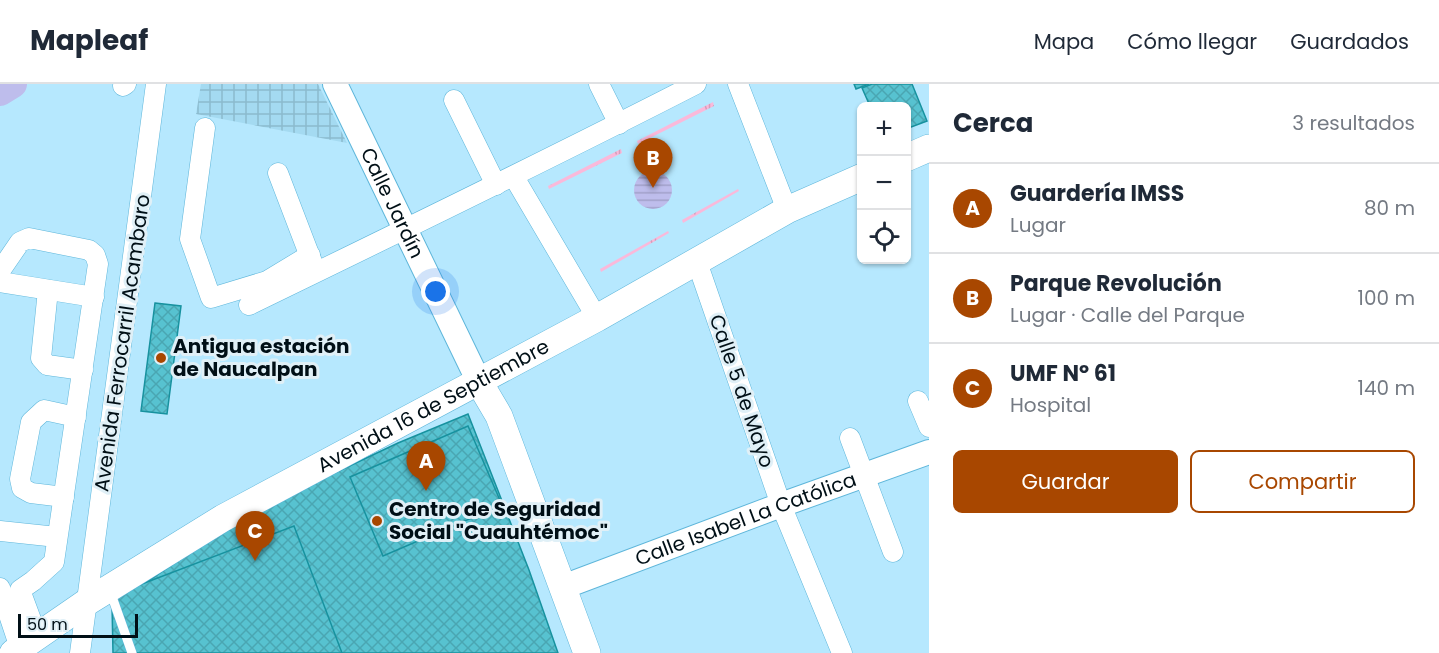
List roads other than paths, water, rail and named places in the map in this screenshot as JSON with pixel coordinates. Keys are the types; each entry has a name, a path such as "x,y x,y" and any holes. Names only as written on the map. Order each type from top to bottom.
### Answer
{"main road":[{"path":"911,156 929,148"},
{"name":"Avenida 16 de Septiembre","path":"23,646 98,595 223,518 597,318 787,210 857,179"},
{"name":"Calle Jardín","path":"479,382 500,416 587,653"}],"street":[{"name":"Avenida Ferrocarril Acambaro","path":"80,653 98,595 156,84"},
{"name":"Calle Jardín","path":"335,84 479,382"},
{"path":"599,84 619,124"},
{"path":"205,128 190,239 210,298 267,281 404,228 514,177 696,84"},
{"path":"738,84 787,210"},
{"path":"454,100 496,185"},
{"path":"278,173 313,263"},
{"path":"514,177 597,318"},
{"path":"0,271 21,242 29,238 89,250 95,255 98,264 54,562 48,569 8,591 23,646"},
{"name":"Calle 5 de Mayo","path":"697,262 781,505 842,653"},
{"path":"249,305 313,263"},
{"path":"0,282 94,297"},
{"path":"48,290 41,358 47,365 83,370"},
{"path":"918,401 929,427"},
{"path":"64,497 31,493 22,488 20,479 31,422 37,415 44,410 76,417"},
{"path":"850,438 893,552"},
{"name":"Calle Isabel La Católica","path":"563,587 929,452"},
{"path":"0,531 57,537"}],"lane":[{"path":"98,595 132,653"}],"waterway":[{"path":"0,92 13,84"}],"place":[{"name":"Parque Revolución","path":"653,188"},
{"name":"Antigua estación de Naucalpan","path":"161,358"},
{"name":"Guardería IMSS","path":"426,491"},
{"name":"Centro de Seguridad Social \"Cuauhtémoc\"","path":"377,521"},
{"name":"UMF Nº 61","path":"255,561"}]}
